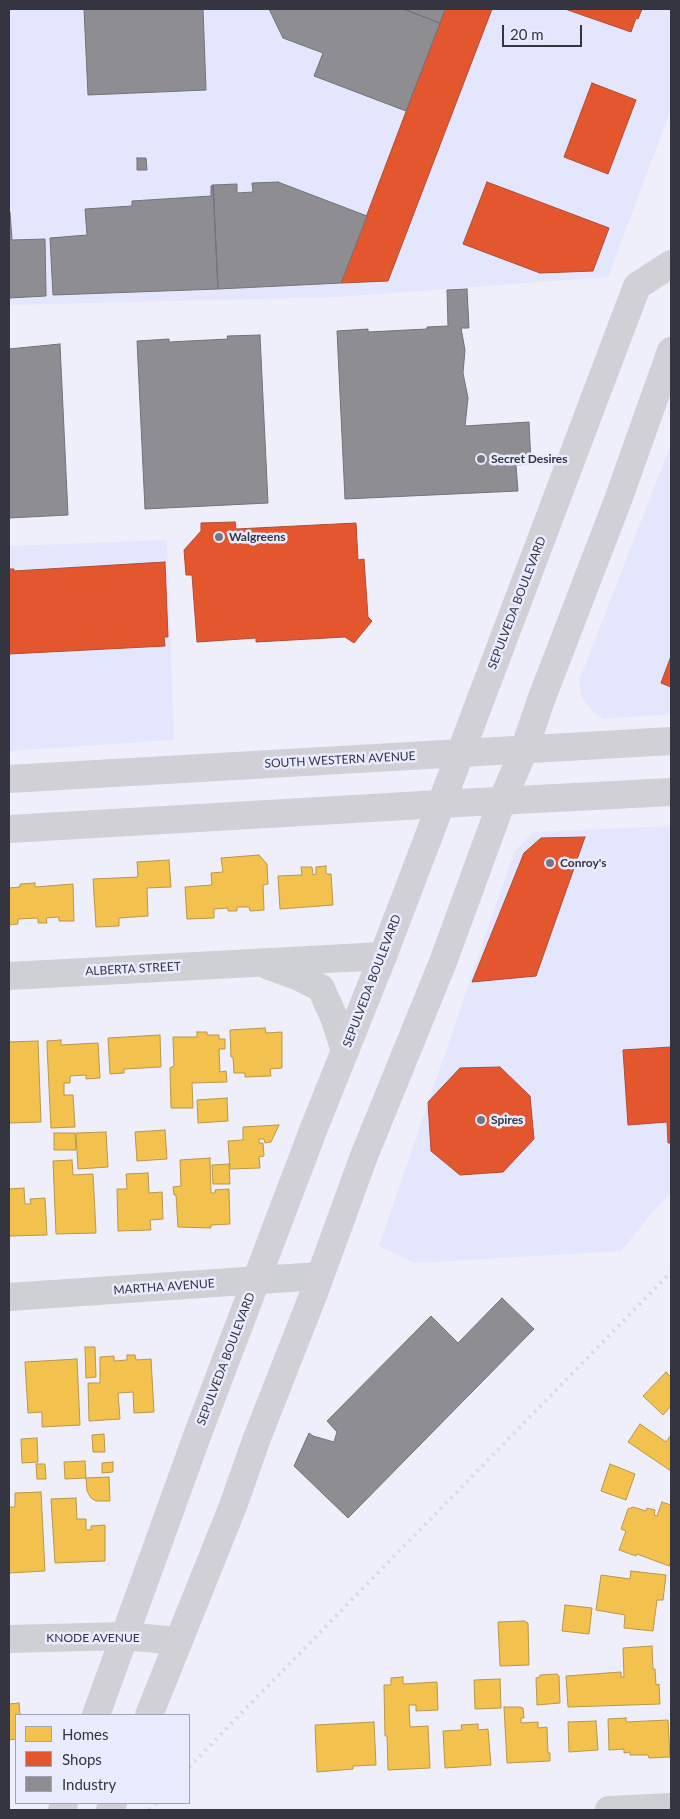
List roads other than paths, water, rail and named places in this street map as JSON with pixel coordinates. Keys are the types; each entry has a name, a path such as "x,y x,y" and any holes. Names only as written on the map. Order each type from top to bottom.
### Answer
{"main road":[{"name":"SEPULVEDA BOULEVARD","path":"96,1714 197,1436 383,956 637,286 671,264"},
{"path":"149,1714 233,1506 364,1156 443,962 502,801 524,750 541,700 618,500 671,351"},
{"name":"SOUTH WESTERN AVENUE","path":"9,779 671,741"},
{"path":"9,829 671,792"}],"street":[{"name":"ALBERTA STREET","path":"9,976 383,956"},
{"name":"ALBERTA STREET","path":"258,962 297,976 321,988 335,1020 345,1051"},
{"name":"MARTHA AVENUE","path":"9,1297 319,1276"},
{"name":"KNODE AVENUE","path":"9,1639 124,1636 178,1641"},
{"path":"609,1810 671,1807"}],"railway":[{"path":"190,1766 671,1272"},
{"path":"149,1810 155,1804"}],"place":[{"name":"Secret Desires","path":"481,459"},
{"name":"Walgreens","path":"219,537"},
{"name":"Conroy's","path":"550,863"},
{"name":"Spires","path":"481,1120"}]}
